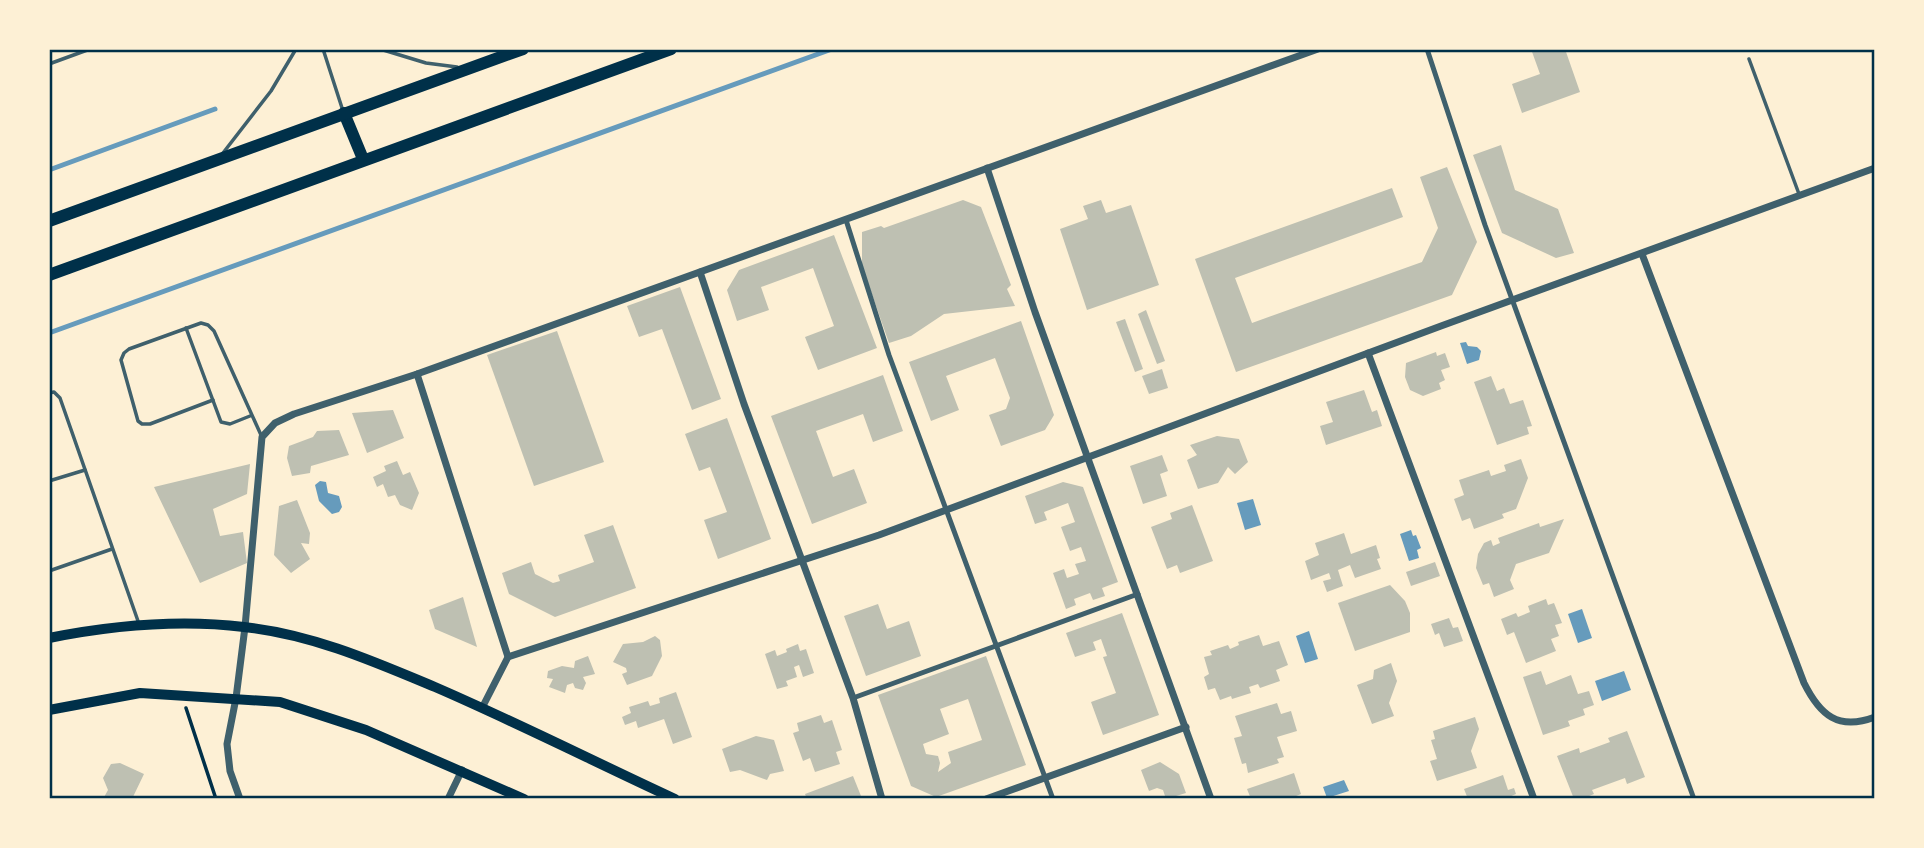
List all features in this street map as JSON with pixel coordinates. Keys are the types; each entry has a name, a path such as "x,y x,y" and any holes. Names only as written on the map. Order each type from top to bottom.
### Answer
{"highway":[{"path":"49,221 523,49"},
{"path":"49,275 671,49"},
{"path":"344,113 363,159"}],"main road":[{"path":"49,638 139,623 196,623 245,627 300,638 360,655 482,708 675,799"},
{"path":"49,710 140,693 280,702 366,730 524,799"}],"street":[{"path":"240,799 228,757 228,744 245,627 262,437 275,423 1318,49"},
{"path":"1427,49 1485,225 1694,799"},
{"path":"987,168 1035,312 1211,799"},
{"path":"482,708 508,657 879,536 1513,299 1875,168"},
{"path":"846,220 889,355 1052,799"},
{"path":"1642,254 1809,693 1825,715 1844,722 1861,723 1875,717"},
{"path":"700,272 744,404 853,698 882,799"},
{"path":"1368,353 1534,799"},
{"path":"417,374 508,657"},
{"path":"853,698 1138,594"},
{"path":"986,799 1186,727"},
{"path":"447,799 462,770"}],"lane":[{"path":"49,64 90,49"},
{"path":"219,158 271,91 296,49"},
{"path":"323,49 344,113"},
{"path":"380,49 426,62 466,69"},
{"path":"1749,59 1800,196"},
{"path":"213,400 150,424 142,424 138,421 121,360 124,353 186,328 201,323 208,325 214,331 262,437"},
{"path":"186,328 221,422 225,425 250,415"},
{"path":"49,393 54,392 60,398 139,623"},
{"path":"49,481 85,470"},
{"path":"49,571 113,549"}],"path":[{"path":"190,724 216,799"}],"water":[{"path":"1466,342 1468,346 1477,347 1481,351 1479,360 1467,364 1460,343"},
{"path":"320,481 326,482 328,493 339,496 342,507 339,512 332,514 319,501 315,485"},
{"path":"1253,499 1261,525 1245,530 1237,503"},
{"path":"1411,530 1421,548 1417,550 1419,558 1409,561 1400,534"},
{"path":"1582,609 1592,638 1578,643 1568,614"},
{"path":"1309,631 1318,659 1305,663 1296,636"},
{"path":"1624,671 1631,690 1602,701 1595,681"},
{"path":"1344,780 1349,791 1327,798 1323,787"}],"building":[{"path":"1531,49 1565,49 1580,92 1522,113 1512,84 1540,74"},
{"path":"1501,145 1515,190 1558,209 1574,253 1556,258 1502,233 1473,155"},
{"path":"1447,167 1477,242 1452,295 1236,372 1195,259 1392,188 1403,217 1235,278 1252,323 1422,262 1438,228 1420,177"},
{"path":"963,200 981,207 1011,285 1007,289 1015,306 944,314 911,336 889,343 862,266 862,232 881,226 884,228"},
{"path":"1101,200 1106,213 1131,205 1159,285 1087,310 1060,229 1088,219 1083,206"},
{"path":"834,235 877,348 818,370 805,337 834,326 813,268 761,287 769,310 737,321 727,290 739,270"},
{"path":"680,287 721,399 692,410 662,329 639,337 627,306"},
{"path":"1146,310 1165,361 1157,364 1138,314"},
{"path":"1125,319 1143,369 1135,372 1116,322"},
{"path":"1021,321 1054,415 1045,430 1001,446 989,415 1006,409 1010,398 995,358 946,376 959,410 931,421 909,362"},
{"path":"557,331 604,462 534,486 487,355"},
{"path":"1436,352 1437,356 1445,353 1450,367 1441,370 1445,380 1439,383 1441,389 1423,396 1410,390 1405,377 1406,363"},
{"path":"1162,369 1168,388 1149,394 1142,376"},
{"path":"883,375 903,431 873,442 863,414 816,431 833,477 854,469 867,503 812,524 771,416"},
{"path":"1491,376 1497,391 1504,388 1510,404 1523,400 1532,426 1527,427 1529,434 1497,445 1474,382"},
{"path":"1364,390 1372,412 1377,410 1382,426 1326,445 1320,426 1333,422 1326,402"},
{"path":"393,410 404,438 367,453 352,413"},
{"path":"727,418 771,539 718,559 704,520 727,512 710,467 699,471 685,434"},
{"path":"339,430 349,455 311,466 310,473 292,476 287,458 289,446 313,437 317,431"},
{"path":"1217,436 1239,439 1248,462 1235,474 1228,467 1218,483 1198,489 1187,460 1197,455 1190,445"},
{"path":"1162,455 1168,471 1160,474 1167,496 1143,504 1130,466"},
{"path":"1521,459 1528,478 1516,509 1502,514 1504,518 1474,529 1470,518 1462,521 1454,499 1464,495 1459,480 1489,470 1491,476 1506,471 1504,465"},
{"path":"397,461 403,475 410,472 419,493 412,510 400,505 395,495 388,497 383,484 377,487 373,477 386,471 384,466"},
{"path":"250,464 247,494 213,509 220,536 243,532 247,563 200,583 154,487"},
{"path":"1063,482 1083,487 1118,582 1102,588 1105,596 1093,600 1090,593 1074,599 1076,605 1066,609 1053,573 1064,569 1067,578 1079,574 1075,564 1086,561 1081,547 1070,551 1061,527 1075,522 1068,503 1044,512 1047,520 1035,524 1025,496"},
{"path":"297,500 310,533 309,544 301,543 310,559 291,573 274,555 279,506"},
{"path":"1192,505 1213,561 1180,573 1177,565 1167,569 1151,527 1172,519 1170,513"},
{"path":"1564,519 1549,553 1516,564 1510,580 1514,589 1494,597 1489,583 1483,585 1476,568 1478,554 1484,543 1491,540 1493,546 1500,543 1498,538 1539,523 1540,527"},
{"path":"613,525 636,588 555,617 509,594 502,573 531,562 535,574 553,583 560,581 558,575 594,562 584,535"},
{"path":"1344,533 1351,554 1376,545 1381,569 1355,578 1350,565 1338,570 1343,586 1327,592 1323,581 1331,579 1329,573 1311,580 1305,561 1319,555 1315,543"},
{"path":"1435,562 1440,576 1411,586 1406,572"},
{"path":"1390,585 1405,601 1410,613 1410,632 1355,651 1338,603"},
{"path":"463,597 477,647 435,629 429,610"},
{"path":"1546,599 1548,605 1554,603 1562,623 1555,625 1559,636 1551,639 1556,651 1526,663 1514,632 1507,635 1501,619 1516,613 1518,617 1530,612 1528,606"},
{"path":"878,604 887,629 909,621 921,656 866,676 844,616"},
{"path":"1122,613 1159,715 1103,735 1091,702 1116,693 1103,657 1107,656 1101,639 1093,642 1096,650 1075,657 1066,633"},
{"path":"1449,618 1453,628 1458,627 1463,641 1444,647 1439,633 1435,635 1431,624"},
{"path":"1259,635 1263,646 1279,641 1288,665 1276,670 1280,681 1260,688 1258,684 1249,687 1251,693 1220,700 1215,688 1208,690 1204,677 1209,674 1204,657 1212,655 1210,651 1228,645 1230,649 1239,645 1238,642"},
{"path":"655,636 660,640 662,656 652,676 627,685 622,674 627,672 626,668 613,662 623,644 643,642"},
{"path":"798,644 800,651 806,649 814,673 803,677 799,665 794,667 797,677 786,681 788,686 777,689 765,654 775,650 777,656"},
{"path":"588,656 595,674 583,677 586,683 583,690 575,688 573,683 567,685 565,693 549,687 553,679 547,678 548,671 562,666 574,668 575,661"},
{"path":"986,656 1026,765 936,797 911,786 878,695","holes":["968,699 982,740 948,752 951,763 938,772 938,756 926,754 923,744 949,734 940,709"]},
{"path":"1391,663 1397,681 1389,703 1394,716 1372,724 1357,685 1373,679 1374,670"},
{"path":"1541,671 1546,685 1571,675 1578,694 1589,691 1594,705 1583,709 1585,715 1568,721 1570,726 1543,735 1523,677"},
{"path":"676,692 692,737 673,744 664,719 638,728 636,721 625,725 622,717 631,713 629,707 648,701 650,706 660,703 659,698"},
{"path":"1277,703 1281,714 1291,711 1297,731 1277,737 1284,757 1277,759 1279,763 1248,773 1246,763 1242,764 1234,738 1242,736 1235,716"},
{"path":"821,715 824,723 832,720 842,750 836,752 840,764 815,772 810,758 803,761 793,733 799,731 797,723"},
{"path":"1475,717 1479,729 1471,751 1477,768 1437,781 1430,761 1437,759 1431,740 1435,739 1433,731"},
{"path":"1627,731 1645,777 1627,784 1625,778 1592,790 1594,794 1582,799 1574,799 1557,756 1579,748 1580,753 1610,742 1608,738"},
{"path":"756,736 774,740 784,771 770,774 767,780 740,770 730,772 722,749"},
{"path":"1160,762 1179,774 1186,793 1166,799 1163,790 1157,788 1149,791 1141,770"},
{"path":"120,763 144,774 132,799 103,799 108,790 103,778 111,764"},
{"path":"1294,773 1301,794 1289,799 1251,799 1247,789"},
{"path":"1503,775 1508,790 1514,788 1516,794 1509,797 1510,799 1468,799 1464,789"},
{"path":"853,776 861,796 858,799 807,799 805,794"}],"waterway":[{"path":"49,333 832,49"},
{"path":"49,170 215,109"}]}
